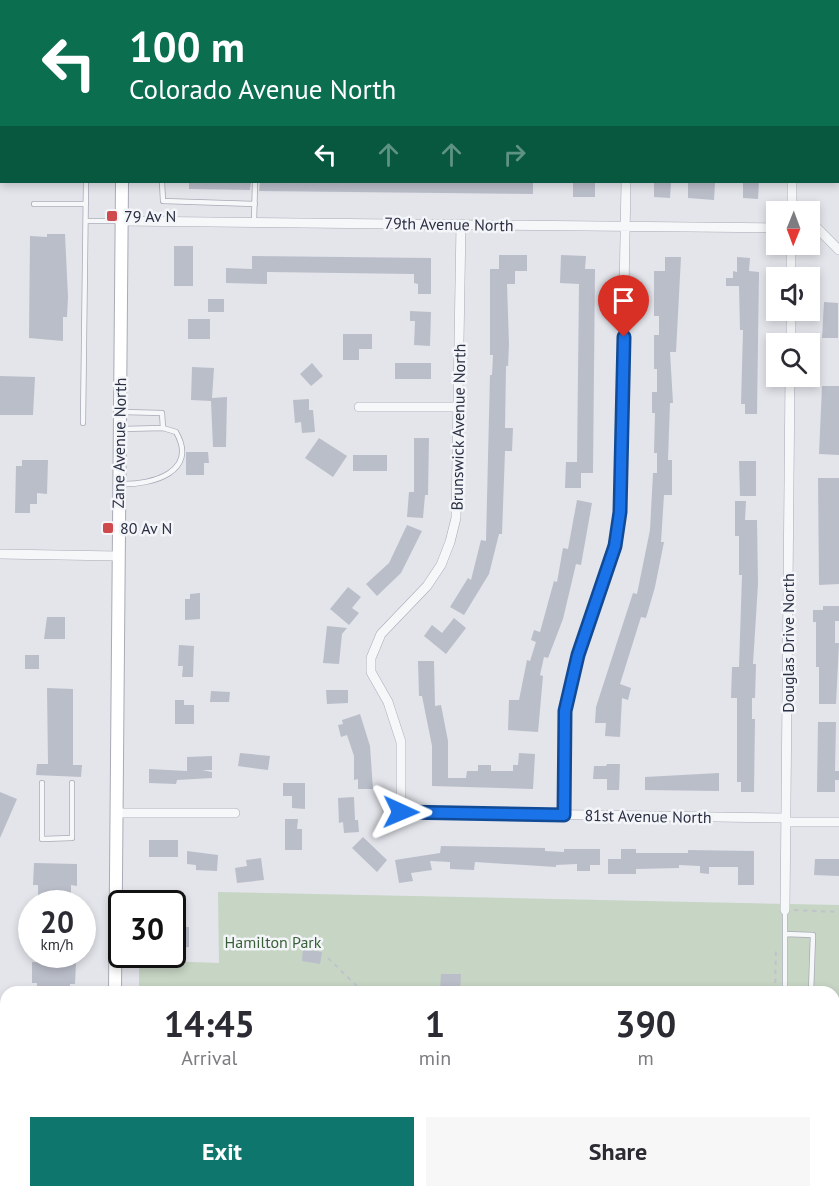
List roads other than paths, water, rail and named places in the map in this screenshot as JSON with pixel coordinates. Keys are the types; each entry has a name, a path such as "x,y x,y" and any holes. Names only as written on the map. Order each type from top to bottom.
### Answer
{"main road":[{"name":"Zane Avenue North","path":"115,986 122,183"}],"street":[{"path":"564,815 565,711 578,655 615,546 620,512 623,478 626,183"},
{"path":"792,183 792,201"},
{"name":"79th Avenue North","path":"122,220 766,228"},
{"name":"Brunswick Avenue North","path":"401,812 401,742 388,702 371,672 370,658 381,634 427,586 441,565 450,542 458,493 461,224"},
{"path":"820,230 839,250"},
{"name":"Douglas Drive North","path":"785,910 790,387"},
{"path":"359,407 459,406"},
{"path":"0,554 118,556"},
{"name":"81st Avenue North","path":"401,812 839,822"},
{"path":"116,813 235,813"}],"lane":[{"path":"83,423 86,183"},
{"path":"162,183 163,201 255,204"},
{"path":"254,222 255,183"},
{"path":"34,204 86,204"},
{"path":"86,221 122,220"},
{"path":"120,412 162,413 163,428"},
{"path":"119,483 152,483 172,471 179,461 180,441 176,432 163,428 120,430"},
{"path":"42,783 42,839 72,838 72,783"},
{"path":"785,910 785,986"},
{"path":"785,934 813,935 812,986"}],"place":[{"name":"79 Av N","path":"112,216"},
{"name":"80 Av N","path":"108,528"}],"park label":[{"name":"Hamilton Park","path":"273,942"}]}
